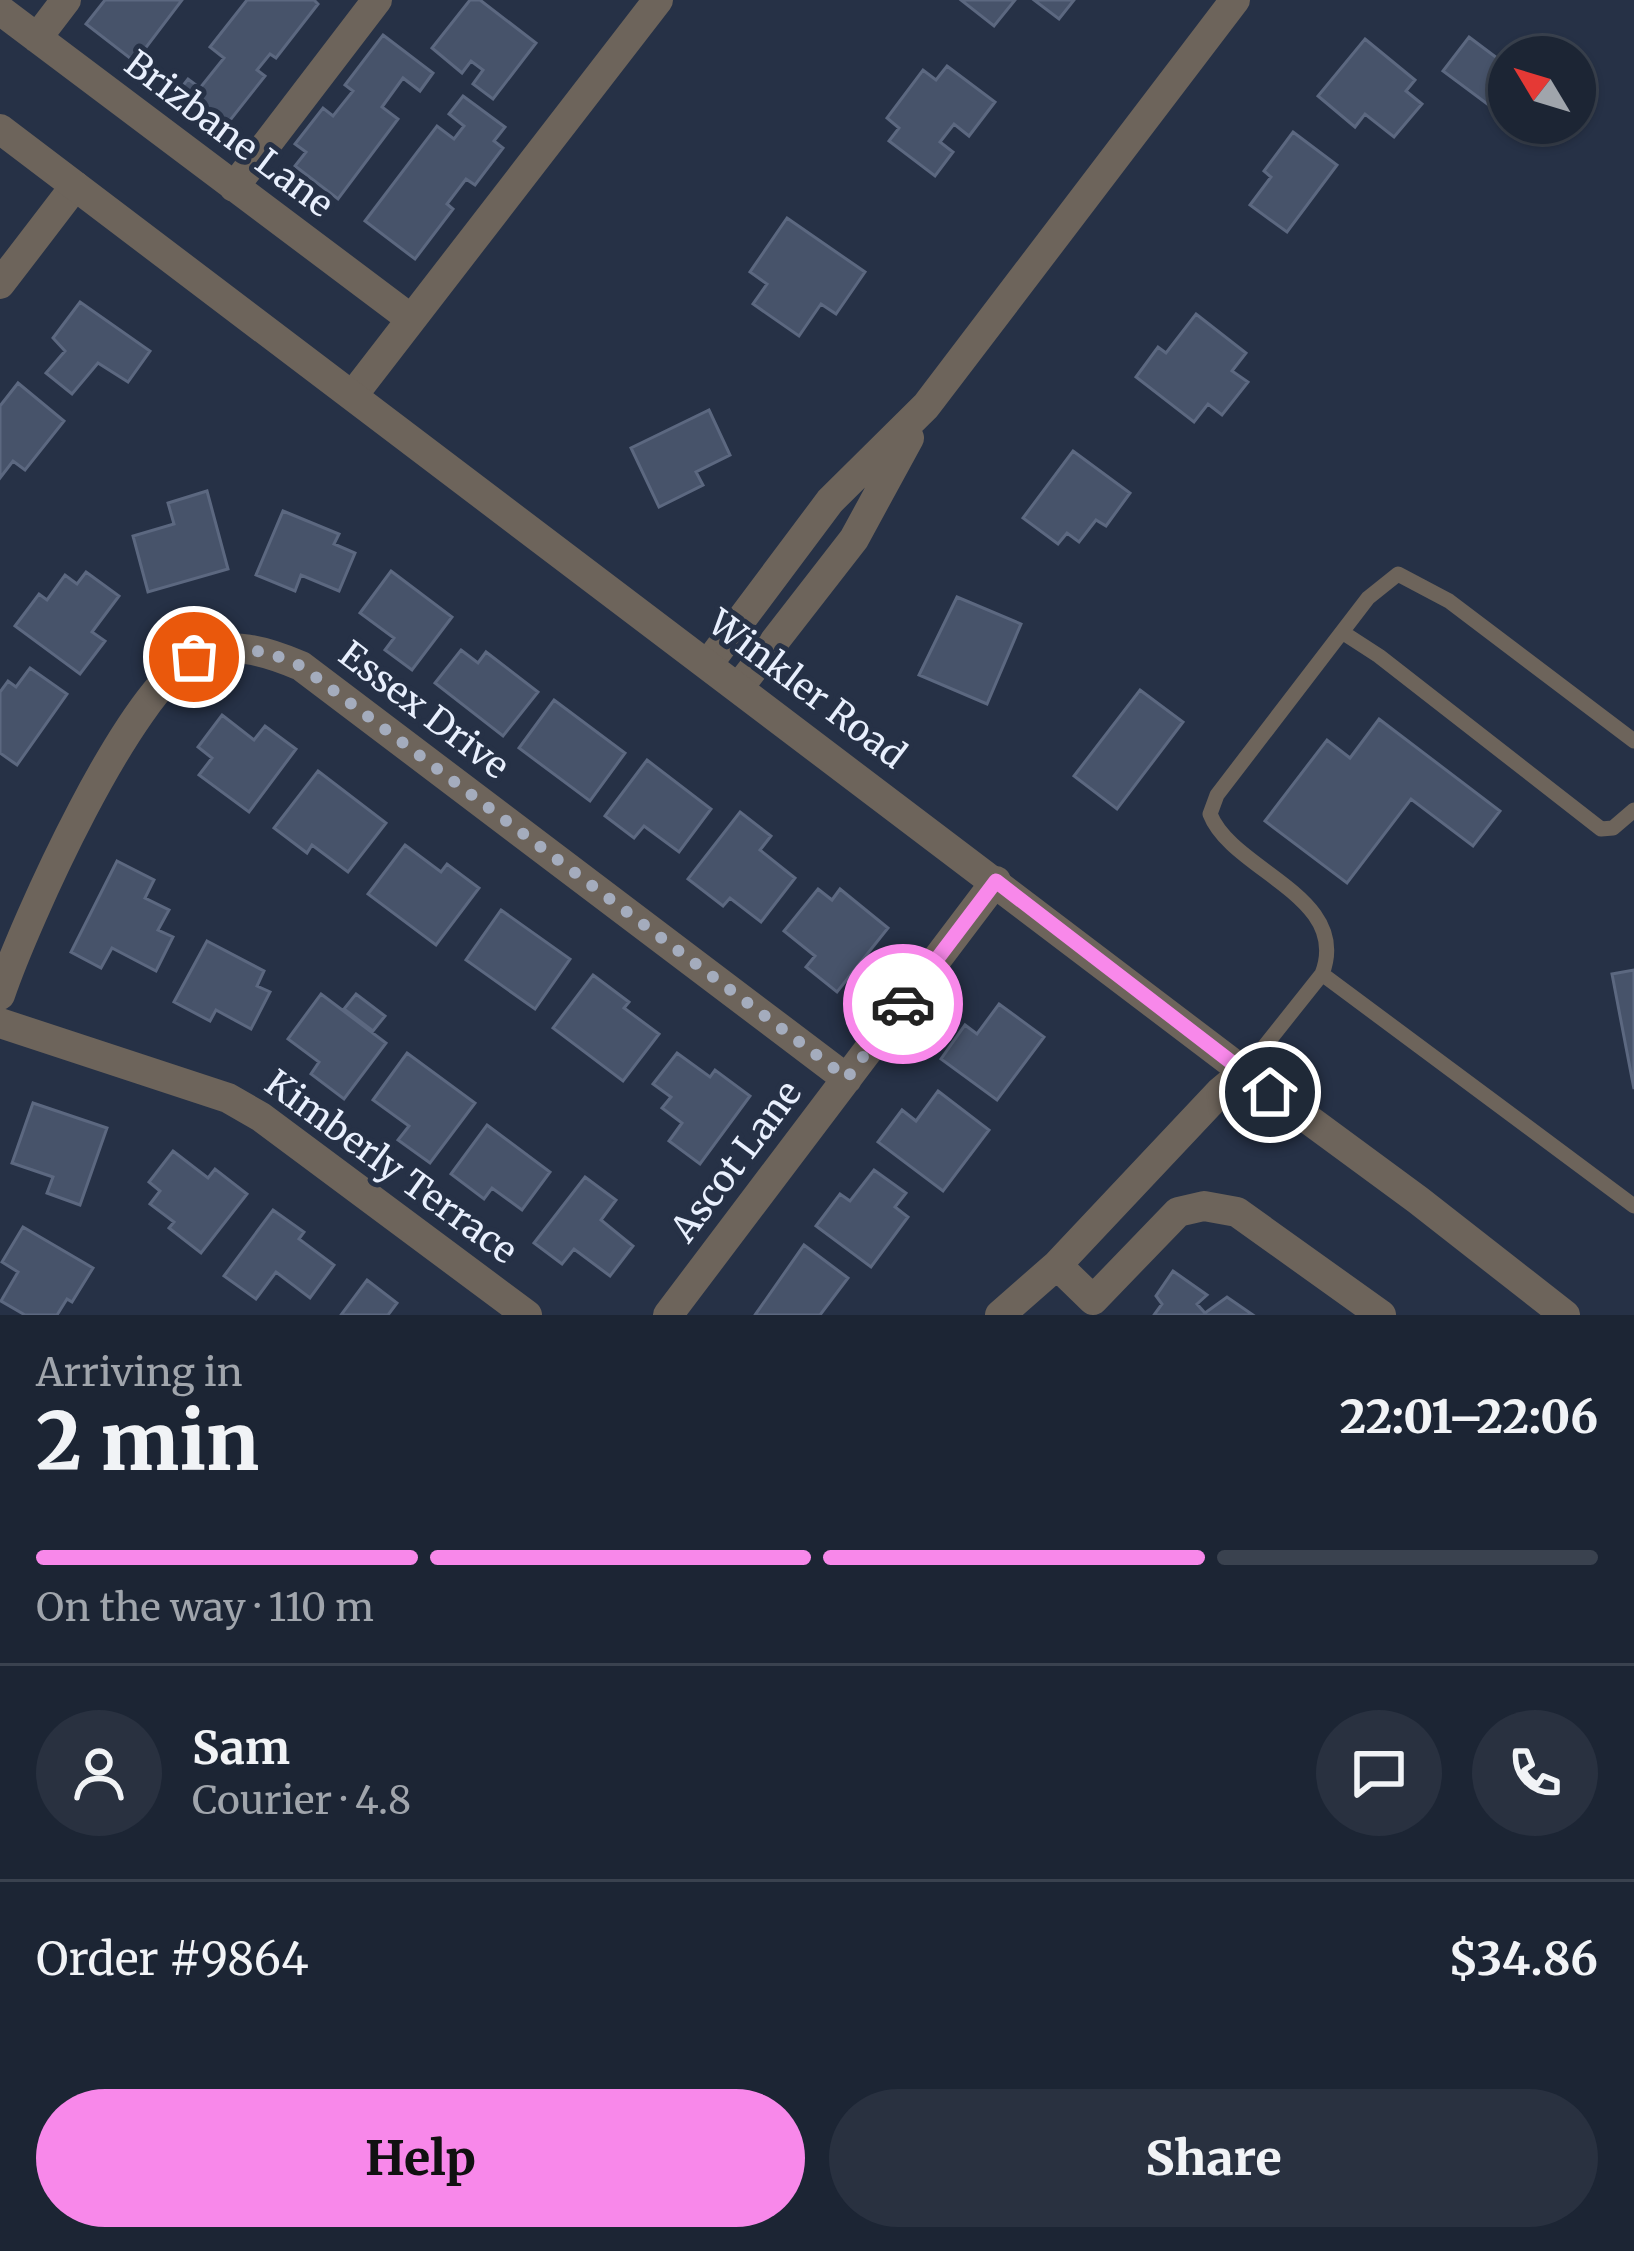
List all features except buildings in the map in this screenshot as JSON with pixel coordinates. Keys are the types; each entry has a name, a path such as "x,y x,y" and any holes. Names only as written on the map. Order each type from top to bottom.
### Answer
{"street":[{"path":"37,38 66,0"},
{"path":"234,188 377,0"},
{"path":"352,395 658,0"},
{"path":"708,664 830,501 926,406 1235,0"},
{"name":"Brizbane Lane","path":"0,10 411,320"},
{"name":"Winkler Road","path":"0,129 1565,1315"},
{"path":"0,284 75,186"},
{"path":"739,687 854,539 926,406"},
{"name":"Essex Drive","path":"0,995 32,910 63,846 156,691 194,657 228,648 266,650 301,666 847,1078"},
{"name":"Ascot Lane","path":"668,1315 996,881"},
{"name":"Kimberly Terrace","path":"0,1023 228,1097 527,1315"},
{"path":"1000,1315 1057,1265 1244,1072"},
{"path":"1057,1265 1085,1307 1178,1212 1204,1206 1237,1212 1381,1315"}],"lane":[{"path":"1244,1072 1322,974 1327,961 1325,933 1310,909 1216,831 1210,814 1217,795 1369,598 1399,574 1449,601 1634,741"},
{"path":"1342,632 1601,829 1613,828 1634,810"},
{"path":"1322,974 1634,1206"}],"way so far":[{"path":"194,657 228,648 266,650 301,666 847,1078 903,1004"}],"route":[{"path":"903,1004 996,881 1270,1092"}]}
